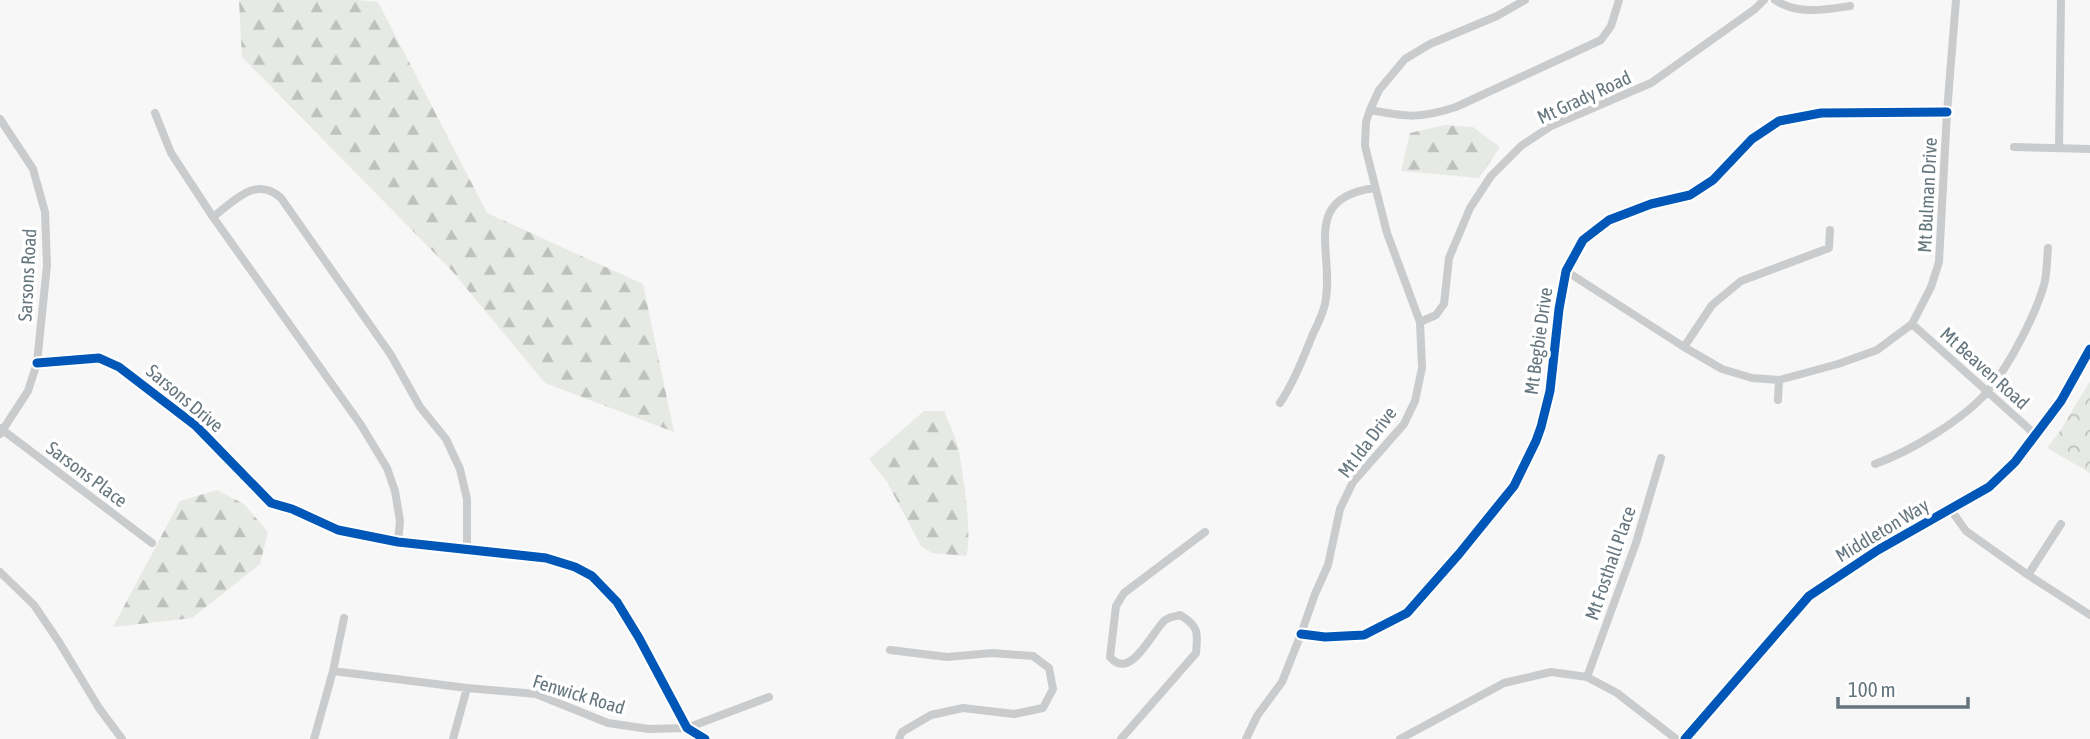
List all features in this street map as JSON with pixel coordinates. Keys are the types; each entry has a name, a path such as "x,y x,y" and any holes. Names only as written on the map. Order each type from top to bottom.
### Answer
{"street":[{"name":"Mt Ida Drive","path":"1246,739 1257,716 1282,682 1328,565 1340,509 1353,482 1404,424 1415,401 1422,368 1420,322 1387,233 1366,146 1366,122 1370,110 1379,90 1405,59 1430,44 1497,16 1525,0"},
{"path":"1370,110 1409,117 1431,115 1456,107 1601,40 1611,26 1619,0"},
{"name":"Mt Grady Road","path":"1420,322 1436,315 1444,304 1450,258 1470,208 1491,176 1521,146 1551,126 1651,83 1764,0"},
{"path":"1774,0 1798,10 1819,11 1850,6"},
{"name":"Mt Bulman Drive","path":"1566,271 1722,369 1752,378 1779,380 1877,350 1912,324 1931,287 1939,262 1956,0"},
{"path":"2059,148 2061,0"},
{"name":"Mt Begbie Drive","path":"1301,634 1325,637 1364,635 1407,613 1514,486 1536,441 1550,391 1566,271 1583,240 1609,220 1651,204 1690,195 1713,180 1752,139 1779,121 1821,113 1947,112"},
{"path":"155,113 171,153 213,217 361,425 387,468 395,491 400,521 398,542"},
{"name":"Sarsons Road","path":"0,119 33,169 45,212 47,264 37,363 28,391 1,431"},
{"path":"2014,148 2090,149"},
{"path":"1280,403 1290,388 1325,307 1328,286 1325,230 1330,211 1345,196 1359,190 1376,188"},
{"path":"213,217 247,191 267,190 275,192 281,198 391,355 421,407 446,439 460,469 467,499 467,549"},
{"path":"1685,347 1712,305 1741,281 1829,248 1830,230"},
{"path":"1875,464 1899,456 1952,422 1988,391 2018,345 2039,300 2046,278 2048,248"},
{"name":"Mt Beaven Road","path":"1912,324 2037,436"},
{"name":"Middleton Way","path":"1685,739 1809,596 1878,550 1989,487 2015,462 2061,401 2090,349"},
{"name":"Sarsons Drive","path":"37,363 99,358 119,367 196,426 271,503 292,509 338,530 398,542 546,558 575,567 592,576 617,602 687,728"},
{"path":"1778,400 1779,380"},
{"name":"Sarsons Place","path":"1,431 152,543"},
{"name":"Mt Fosthall Place","path":"1587,677 1636,543 1661,458"},
{"path":"1951,510 1966,531 2090,615"},
{"path":"2028,575 2061,524"},
{"path":"1121,739 1196,653 1198,636 1193,623 1180,615 1166,619 1133,660 1124,665 1115,663 1110,657 1116,607 1124,593 1205,532"},
{"path":"0,572 34,605 99,708 122,739"},
{"path":"314,739 344,618"},
{"path":"890,650 947,657 992,653 1033,656 1049,668 1053,690 1043,708 1014,714 963,708 931,715 902,732 899,739"},
{"name":"Fenwick Road","path":"333,671 536,694 608,723 649,729 687,728 769,697"},
{"path":"1400,739 1504,683 1551,672 1587,677 1617,693 1676,739"},
{"path":"453,739 467,688"},
{"path":"687,728 705,739"}],"green space":[{"path":"239,0 378,2 487,213 643,284 674,432 545,383 453,272 242,57"},
{"path":"1445,125 1473,127 1500,147 1479,178 1401,171 1410,133"},
{"path":"2090,381 2090,473 2047,448"},
{"path":"924,411 944,411 957,442 967,506 966,556 932,553 921,546 887,482 869,459"},
{"path":"217,490 244,504 268,532 260,564 192,618 113,627 180,501"}],"cycle path":[{"path":"1301,634 1325,637 1364,635 1407,613 1514,486 1541,427 1550,391 1566,271 1583,240 1609,220 1651,204 1690,195 1713,180 1752,139 1779,121 1821,113 1947,112"},
{"path":"1685,739 1809,596 1878,550 1989,487 2015,462 2061,401 2090,349"},
{"path":"37,363 99,358 119,367 196,426 271,503 292,509 338,530 398,542 546,558 575,567 592,576 617,602 687,728 705,739"}]}
